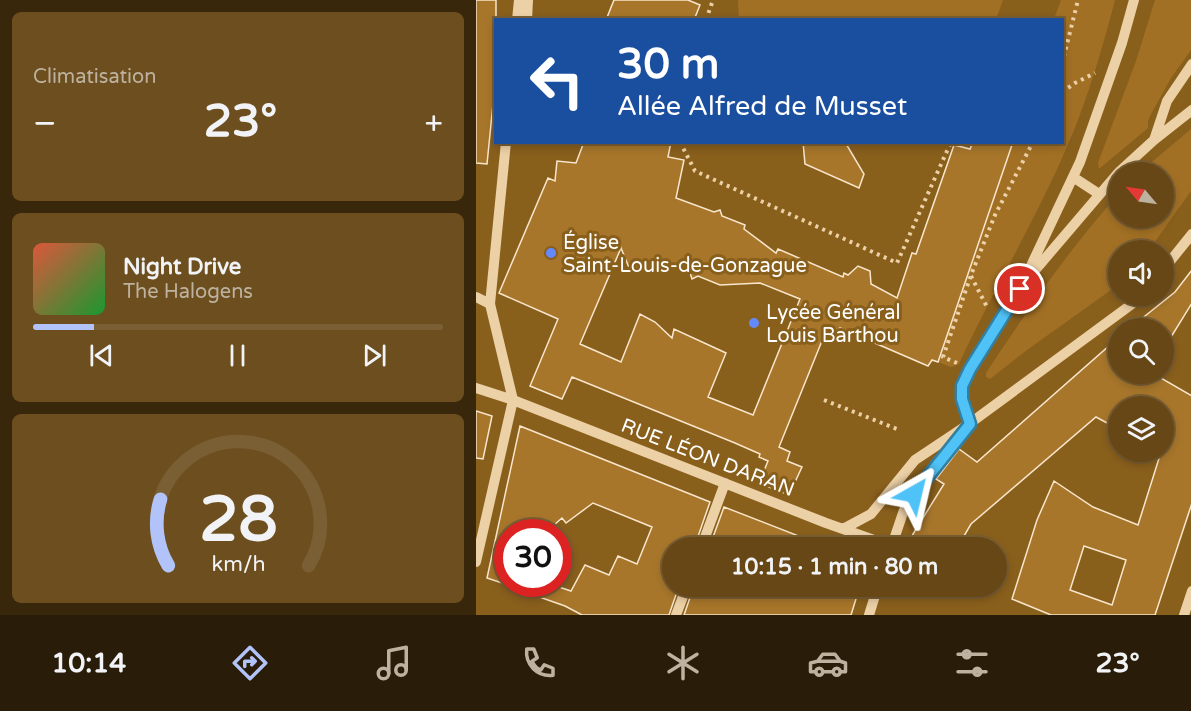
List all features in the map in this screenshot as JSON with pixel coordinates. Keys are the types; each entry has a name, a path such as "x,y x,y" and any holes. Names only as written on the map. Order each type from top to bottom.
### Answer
{"street":[{"path":"517,18 519,0"},
{"path":"527,18 528,0"},
{"path":"970,424 962,399 962,386 970,369 1020,289 1080,162 1115,64 1134,0"},
{"path":"1154,140 1167,101 1192,64"},
{"path":"1130,162 1192,110"},
{"path":"476,562 513,400 490,303 506,144"},
{"path":"1073,177 1099,194"},
{"path":"1020,289 1108,184"},
{"path":"1174,256 1192,234"},
{"path":"476,297 490,303"},
{"path":"843,529 871,514 915,460 970,424 1129,306"},
{"name":"RUE LÉON DARAN","path":"476,388 513,400 864,537"},
{"path":"894,537 905,507 970,424"},
{"path":"705,537 725,483"},
{"path":"1184,615 1192,591"},
{"path":"676,615 683,597"},
{"path":"869,615 875,597"}],"path":[{"path":"707,18 713,0"},
{"path":"1064,56 1078,0"},
{"path":"1064,91 1115,64"},
{"path":"681,144 695,171 896,263 950,144"},
{"path":"970,369 943,357 971,275 995,215 1032,144"},
{"path":"971,275 987,307"},
{"path":"824,400 897,429"}],"shaded area":[{"path":"738,0 1003,0 996,18 739,18"},
{"path":"1061,0 1115,0 1079,118 1060,163 959,364 951,367 938,362 1013,144 1064,144 1064,18 1054,18"},
{"path":"1155,0 1191,0 1191,50 1171,78 1151,114 1148,128 1099,169 1098,163 1136,61"},
{"path":"1191,129 1191,191 1174,215 1174,162 1152,162"},
{"path":"1108,207 1108,228 1165,228 1156,240 1108,240 1108,292 990,379 986,377 986,373 1017,327 1082,237"}],"building":[{"path":"476,0 496,0 494,94 487,164 476,163"},
{"path":"614,0 688,0 700,5 695,18 607,18"},
{"path":"583,144 671,144 668,157 684,160 676,198 714,212 720,210 722,216 745,225 744,229 776,253 778,249 843,277 844,273 848,275 858,266 870,271 871,284 897,298 912,253 916,254 954,145 970,149 972,144 1012,144 938,362 932,360 928,366 840,328 838,330 828,326 779,447 790,452 787,461 802,467 789,495 759,483 768,461 759,457 760,454 735,443 572,377 562,399 530,386 558,319 499,293 548,178 555,181 557,161 576,163","holes":["621,248 630,270 658,260 690,273 692,279 698,276 720,285 760,283 800,299 753,415 708,397 726,353 674,329 672,338 655,322 640,314 621,362 580,344"]},
{"path":"803,144 846,144 864,174 859,188 805,164"},
{"path":"1192,270 1192,303 1174,332 1174,318 1142,318 1158,306 1174,306 1175,292"},
{"path":"1108,347 1108,384 1171,384 1192,396 1192,503 1155,615 1051,615 1012,599 1037,520 1054,481 1093,507 1138,525 1158,462 1174,462 1174,396 1108,396 1108,424 1096,417 971,524 963,537 912,537 944,484 936,479 959,449 977,462","holes":["1084,546 1126,560 1112,605 1070,590"]},
{"path":"476,411 492,416 483,459 476,458"},
{"path":"520,426 710,502 698,537 662,537 662,597 675,597 669,615 582,615 539,597 572,597 572,589 585,565 609,575 618,556 637,564 652,527 593,503 571,519 500,519"},
{"path":"724,507 801,537 713,537"},
{"path":"494,546 494,580 487,578"},
{"path":"690,597 857,597 851,615 684,615"}],"place":[{"name":"Église Saint-Louis-de-Gonzague","path":"551,253"},
{"name":"Lycée Général Louis Barthou","path":"754,323"}],"route":[{"path":"914,494 970,424 962,399 962,386 970,369 1020,289"}]}
